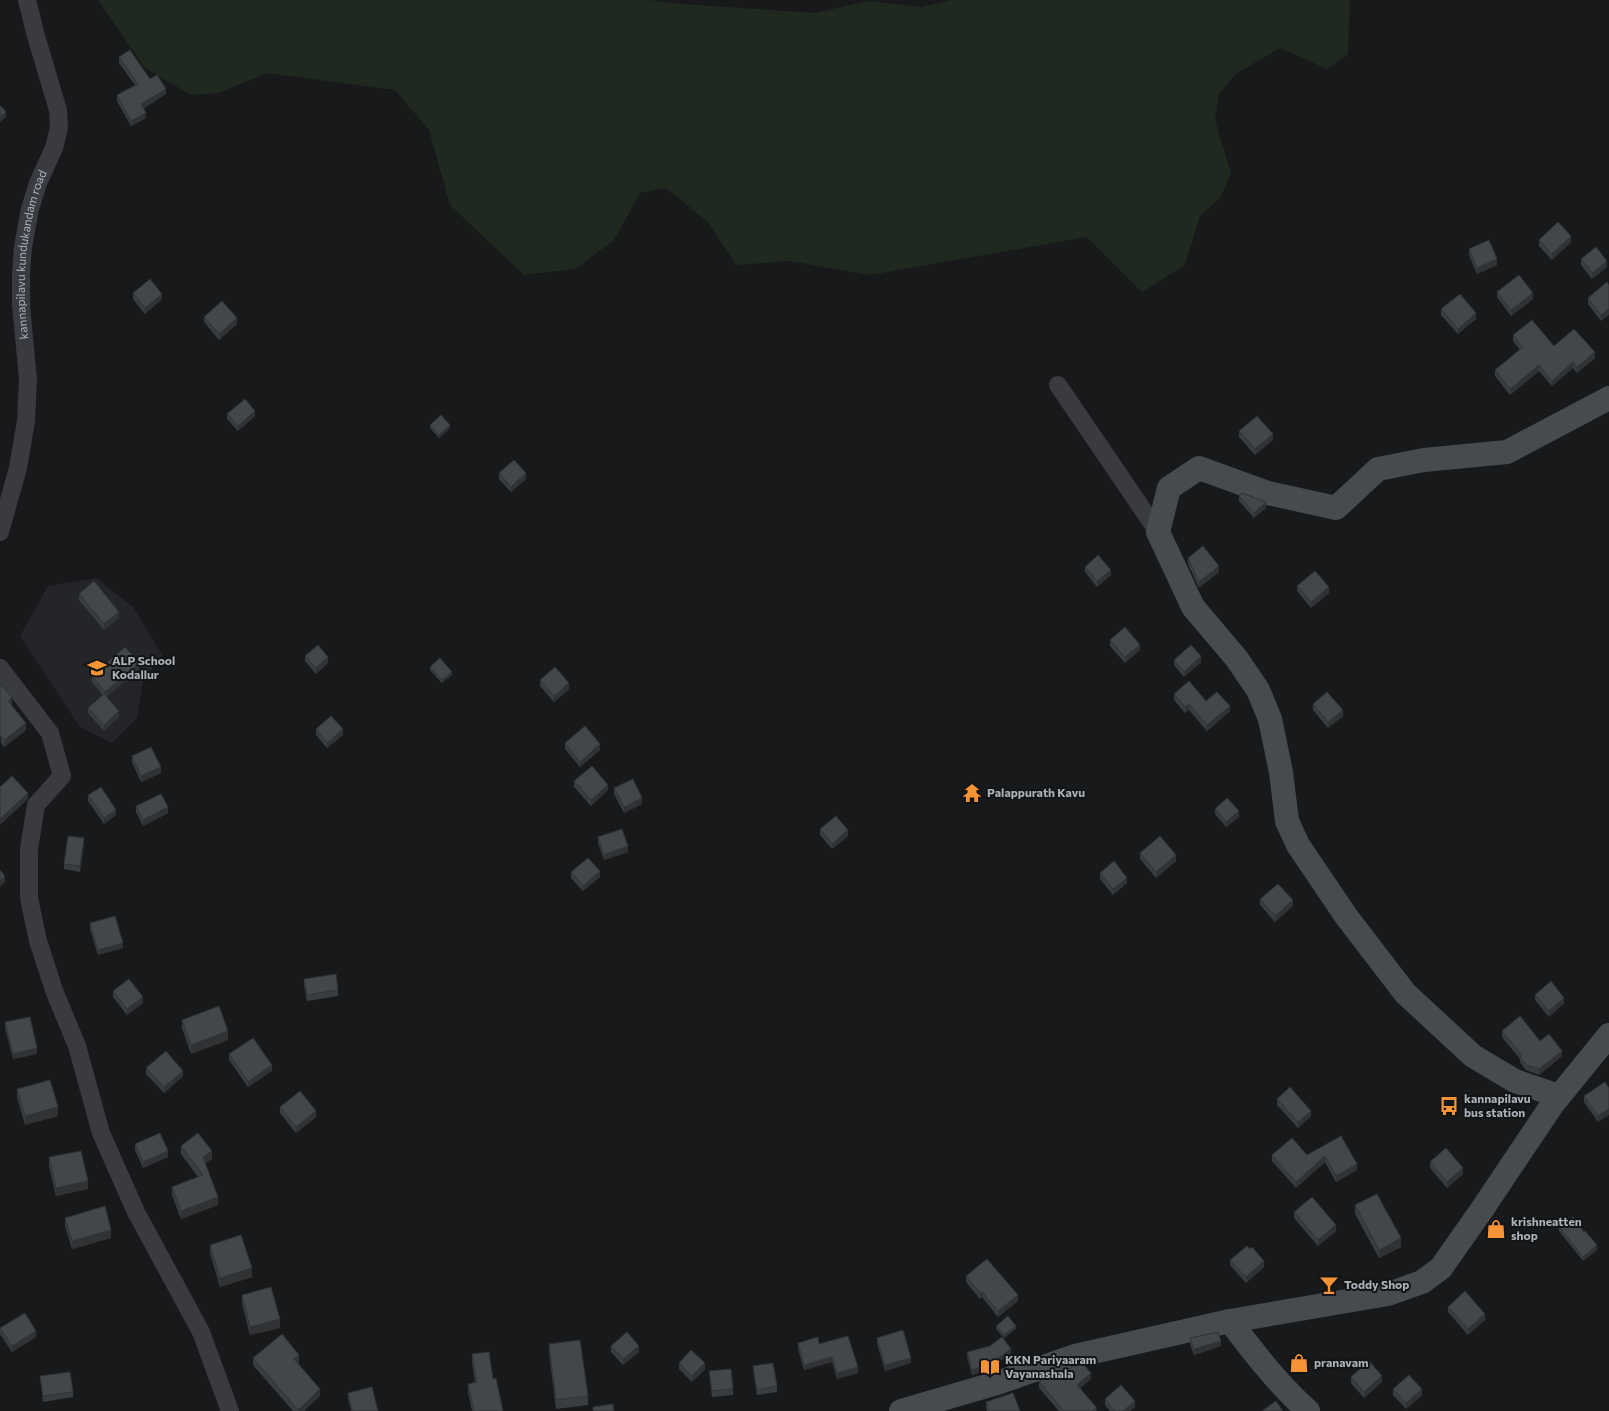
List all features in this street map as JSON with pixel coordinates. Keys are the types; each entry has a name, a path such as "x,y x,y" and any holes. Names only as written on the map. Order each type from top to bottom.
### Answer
{"street":[{"name":"kannapilavu kundukandam road","path":"0,532 18,468 26,421 28,379 21,305 23,247 30,209 38,184 54,148 59,128 58,110 27,0"},
{"path":"1058,385 1158,532 1193,607 1237,659 1258,690 1270,719 1281,772 1287,822 1298,845 1346,916 1405,993 1473,1056 1515,1081 1559,1096"},
{"path":"1158,532 1169,488 1199,468 1268,493 1336,508 1378,469 1424,460 1507,452 1609,398"},
{"path":"0,668 50,733 62,776 36,805 29,848 29,898 38,941 55,993 77,1046 102,1133 136,1212 201,1332 230,1411"},
{"path":"901,1411 998,1383 1075,1356 1230,1321 1388,1294 1422,1282 1441,1268 1559,1096 1609,1035"},
{"path":"1230,1321 1254,1353 1293,1398 1308,1411"}],"shaded area":[{"path":"98,0 649,0 815,13 868,1 921,7 952,0 1350,0 1348,54 1327,69 1280,48 1236,74 1219,94 1215,120 1231,173 1221,197 1200,216 1185,265 1142,292 1087,237 870,275 789,261 736,265 708,222 666,188 640,193 614,240 575,269 524,275 450,205 429,130 395,90 267,73 219,93 191,95 145,68"},
{"name":"ALP School Kodallur","path":"96,578 133,607 162,655 143,681 137,718 112,743 80,727 20,636 48,586"}],"building":[{"path":"130,50 150,79 157,75 166,89 141,104 146,113 131,121 117,95 138,84 119,57"},
{"path":"0,105 6,112 0,117"},
{"path":"1558,222 1571,236 1552,254 1539,240"},
{"path":"1489,240 1497,259 1477,268 1469,249"},
{"path":"1596,247 1607,261 1592,273 1581,259"},
{"path":"1519,275 1533,293 1511,310 1497,292"},
{"path":"150,279 162,294 145,308 133,293"},
{"path":"1607,282 1609,285 1609,309 1601,315 1588,298"},
{"path":"1460,294 1476,313 1458,329 1441,309"},
{"path":"222,301 237,318 219,334 204,317"},
{"path":"1532,320 1554,346 1574,329 1595,352 1577,367 1573,362 1552,381 1539,365 1510,389 1495,370 1523,347 1513,335"},
{"path":"245,399 255,411 238,426 227,414"},
{"path":"441,415 450,425 439,435 430,425"},
{"path":"1257,416 1273,434 1255,449 1239,431"},
{"path":"514,460 526,473 511,487 499,473"},
{"path":"1242,493 1266,502 1254,513 1239,496"},
{"path":"1203,546 1219,566 1199,582 1188,558"},
{"path":"1098,555 1111,570 1097,581 1085,567"},
{"path":"1315,571 1329,587 1311,602 1297,586"},
{"path":"94,581 119,612 104,624 79,594"},
{"path":"1125,627 1140,645 1125,657 1110,640"},
{"path":"318,645 328,657 316,668 305,656"},
{"path":"1191,645 1201,656 1184,672 1174,660"},
{"path":"125,647 139,663 105,692 92,676"},
{"path":"440,658 452,672 442,680 430,667"},
{"path":"555,667 569,683 554,696 540,680"},
{"path":"1189,681 1206,701 1217,692 1230,706 1207,725 1189,704 1185,707 1174,694"},
{"path":"0,683 12,697 8,701 26,723 4,740 0,737"},
{"path":"1327,692 1343,710 1328,722 1313,704"},
{"path":"104,694 119,711 104,725 88,708"},
{"path":"331,716 343,729 327,743 316,729"},
{"path":"585,726 600,744 580,762 565,743"},
{"path":"151,747 161,767 141,776 132,756"},
{"path":"592,766 608,785 591,800 574,781"},
{"path":"12,776 28,793 0,819 0,787"},
{"path":"633,779 642,798 624,807 614,788"},
{"path":"101,787 116,810 104,818 88,795"},
{"path":"161,794 168,807 143,820 136,806"},
{"path":"1227,798 1239,811 1226,822 1215,809"},
{"path":"836,816 848,830 832,844 820,829"},
{"path":"622,829 628,846 604,855 598,837"},
{"path":"68,836 84,838 80,866 64,864"},
{"path":"1160,836 1176,855 1156,872 1140,853"},
{"path":"588,858 600,871 583,886 571,872"},
{"path":"1114,861 1127,878 1113,889 1100,873"},
{"path":"0,870 5,876 0,881"},
{"path":"1278,884 1293,900 1275,916 1260,899"},
{"path":"115,916 123,943 98,950 90,923"},
{"path":"336,974 338,990 307,995 304,979"},
{"path":"129,979 143,997 127,1009 113,991"},
{"path":"1551,981 1564,998 1549,1011 1535,995"},
{"path":"219,1006 228,1031 191,1045 182,1020"},
{"path":"1520,1016 1540,1041 1549,1034 1562,1051 1539,1069 1526,1065 1520,1057 1522,1055 1502,1031"},
{"path":"30,1017 37,1048 13,1054 5,1022"},
{"path":"253,1038 272,1065 248,1082 229,1054"},
{"path":"166,1051 183,1071 164,1087 146,1068"},
{"path":"50,1080 58,1107 25,1116 17,1089"},
{"path":"1605,1082 1609,1088 1609,1109 1598,1116 1584,1096"},
{"path":"1290,1087 1311,1111 1298,1122 1277,1099"},
{"path":"300,1091 316,1111 296,1127 280,1107"},
{"path":"160,1133 168,1151 143,1162 135,1144"},
{"path":"198,1133 212,1151 203,1157 218,1197 181,1211 172,1187 203,1175 181,1146"},
{"path":"1341,1136 1357,1164 1336,1176 1325,1156 1296,1182 1272,1155 1292,1138 1307,1155"},
{"path":"1446,1148 1463,1168 1447,1182 1430,1162"},
{"path":"81,1151 88,1181 56,1188 49,1157"},
{"path":"1377,1194 1401,1238 1379,1250 1355,1205"},
{"path":"1312,1197 1336,1225 1318,1240 1294,1212"},
{"path":"105,1206 111,1230 72,1241 65,1218"},
{"path":"1573,1217 1597,1245 1583,1257 1559,1227"},
{"path":"241,1235 252,1268 220,1278 210,1245"},
{"path":"1247,1246 1250,1249 1252,1247 1264,1261 1246,1277 1230,1260"},
{"path":"987,1259 1018,1295 998,1311 966,1276"},
{"path":"271,1287 280,1319 250,1327 242,1295"},
{"path":"1465,1291 1485,1314 1468,1329 1448,1307"},
{"path":"25,1313 36,1331 12,1346 0,1328"},
{"path":"1008,1316 1016,1326 1004,1335 996,1326"},
{"path":"903,1330 911,1358 885,1365 877,1338"},
{"path":"627,1332 639,1346 623,1359 611,1346"},
{"path":"1218,1332 1221,1341 1194,1349 1190,1338"},
{"path":"282,1334 299,1355 294,1359 320,1389 298,1410 253,1358"},
{"path":"848,1336 858,1367 837,1373 832,1357 804,1365 798,1343 818,1337 819,1344"},
{"path":"1002,1337 1011,1349 993,1362 993,1364 972,1370 967,1352 990,1346"},
{"path":"580,1340 588,1396 556,1400 549,1344"},
{"path":"691,1350 705,1363 692,1376 679,1363"},
{"path":"489,1352 493,1379 496,1378 503,1411 474,1411 468,1384 477,1382 472,1354"},
{"path":"1369,1361 1382,1376 1364,1392 1351,1377"},
{"path":"773,1363 777,1386 757,1390 753,1366"},
{"path":"1082,1363 1091,1373 1077,1385 1097,1408 1092,1411 1064,1411 1039,1382 1049,1374 1059,1370 1062,1374 1073,1366"},
{"path":"731,1369 733,1389 712,1391 709,1371"},
{"path":"70,1372 73,1392 43,1396 40,1376"},
{"path":"1409,1375 1422,1389 1406,1403 1393,1389"},
{"path":"1121,1385 1135,1401 1123,1411 1115,1411 1105,1399"},
{"path":"372,1387 378,1411 352,1411 348,1393"},
{"path":"1013,1393 1020,1411 989,1411 986,1402"},
{"path":"1276,1401 1283,1411 1262,1411"},
{"path":"613,1404 614,1411 593,1411 593,1407"}],"place":[{"name":"ALP School Kodallur","path":"97,668"},
{"name":"Palappurath Kavu","path":"972,793"},
{"name":"kannapilavu bus station","path":"1449,1106"},
{"name":"krishneatten shop","path":"1496,1229"},
{"name":"Toddy Shop","path":"1329,1285"},
{"name":"pranavam","path":"1299,1363"},
{"name":"KKN Pariyaaram Vayanashala","path":"990,1367"}]}
